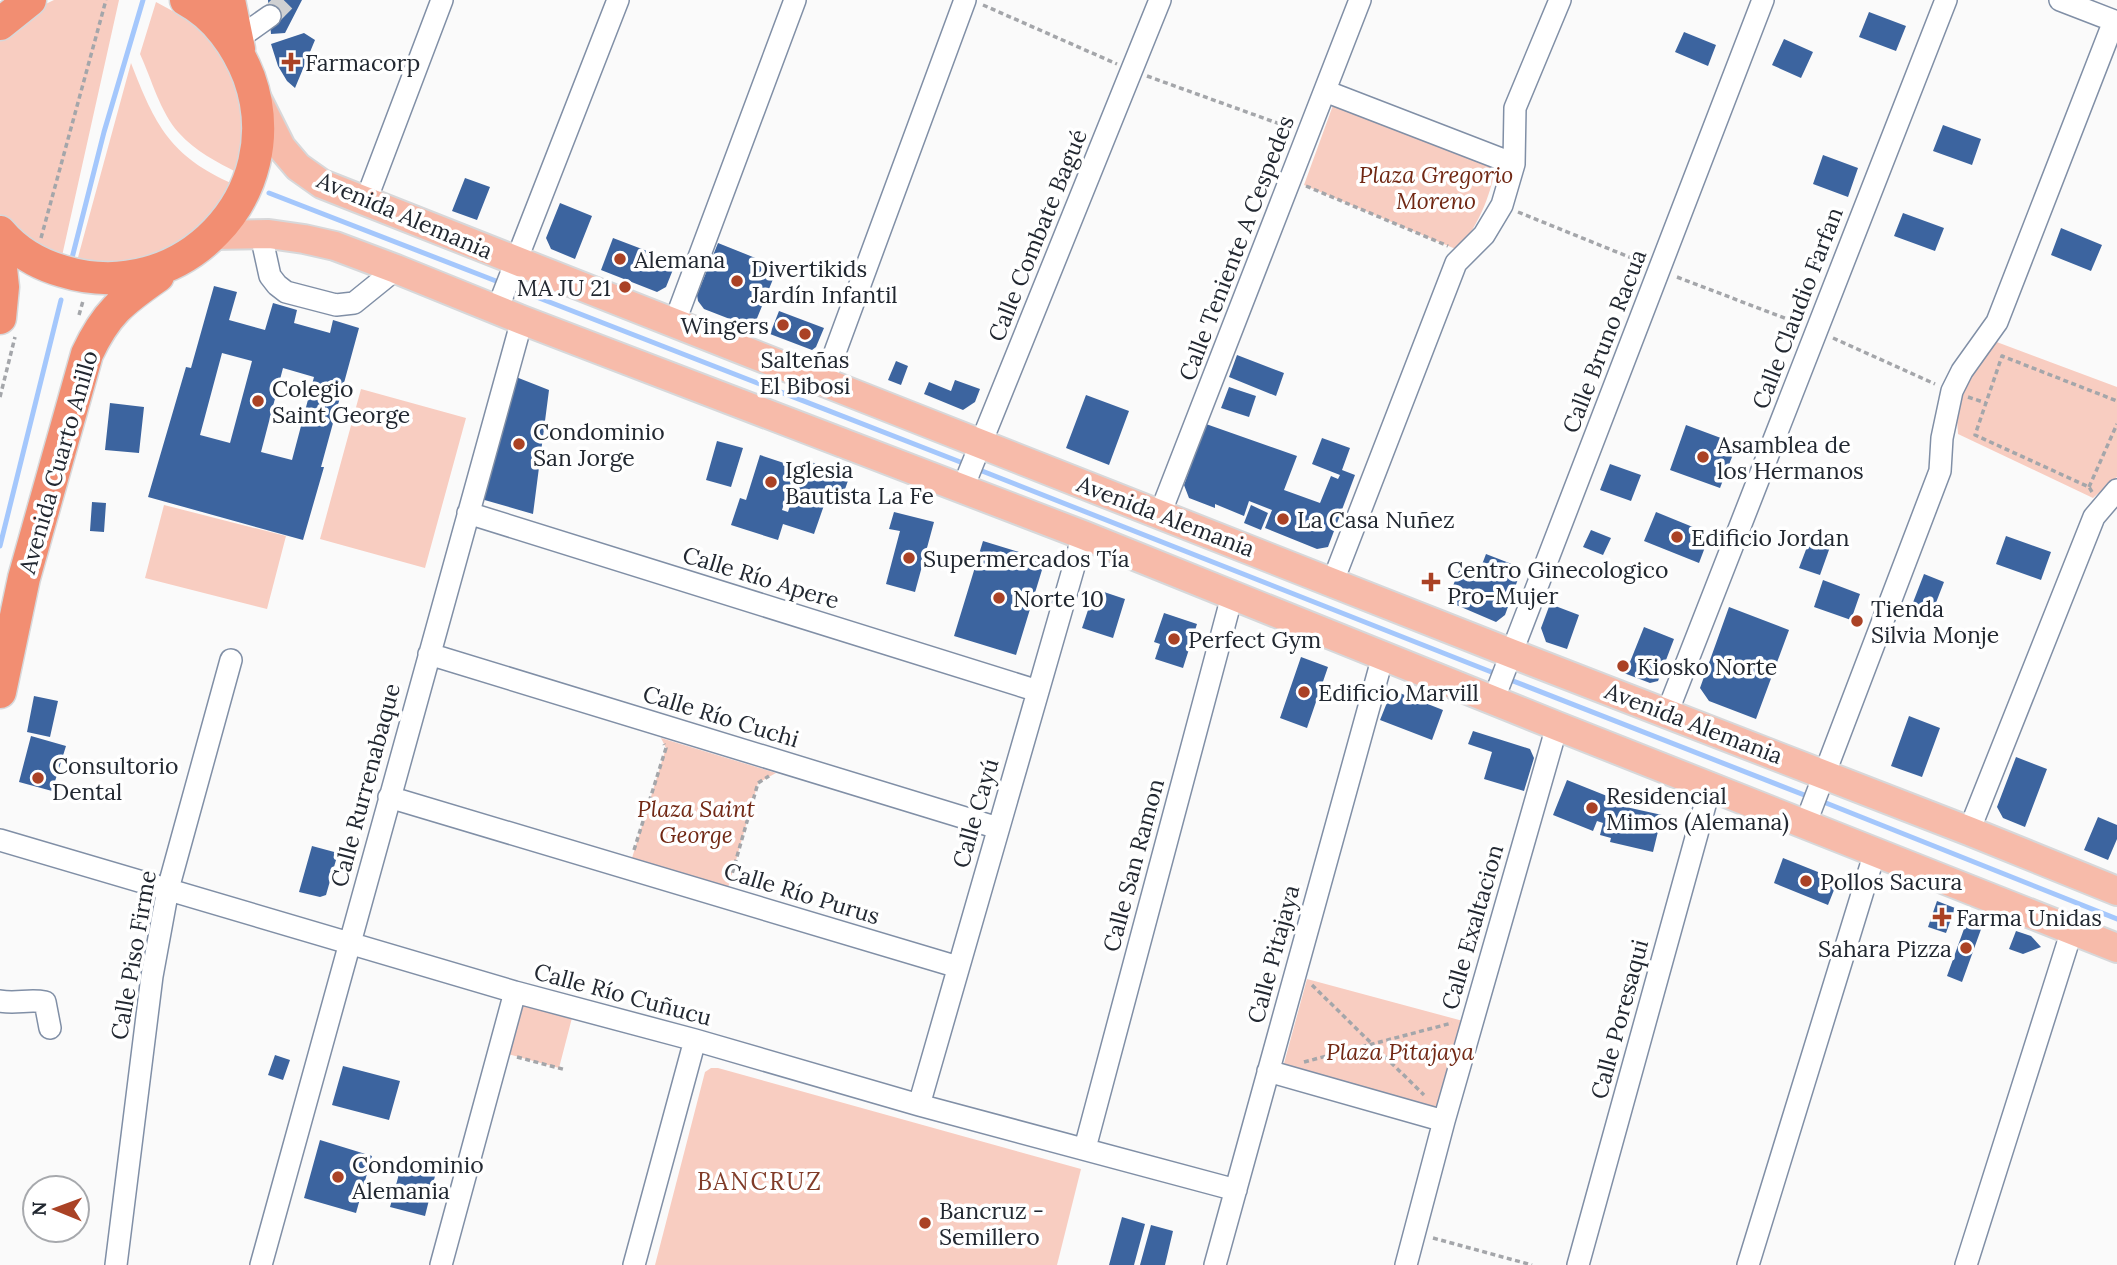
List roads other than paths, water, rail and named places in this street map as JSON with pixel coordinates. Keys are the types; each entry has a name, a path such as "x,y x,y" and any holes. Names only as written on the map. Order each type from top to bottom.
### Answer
{"highway":[{"path":"0,24 30,0"},
{"path":"186,0 222,30 239,50"},
{"path":"229,0 239,50"},
{"name":"Avenida Cuarto Anillo","path":"0,692 24,578 87,354 98,330 113,311 215,235 238,205 253,170 258,132 255,93 239,50"},
{"path":"0,232 8,241 42,264 81,277 113,280 144,275 173,265"},
{"path":"0,259 9,323"}],"main road":[{"path":"0,7 24,0"},
{"name":"Avenida Alemania","path":"255,93 281,147 298,167 322,184 514,263 824,382 979,449 1160,514 1333,582 1509,662 1667,713 1814,800 1875,852 2117,947"},
{"name":"Avenida Alemania","path":"215,235 261,235 304,239 335,246 964,485 1232,596 1383,656 1495,696 1557,726 1710,787 1814,800 1969,831 2117,891"}],"street":[{"path":"365,202 442,0"},
{"name":"Calle Rurrenabaque","path":"261,1265 468,513 514,263 618,0"},
{"path":"674,324 794,0"},
{"path":"824,382 965,0"},
{"name":"Calle Combate Bagué","path":"964,485 1160,0"},
{"name":"Calle Teniente A Cespedes","path":"1160,514 1360,0"},
{"path":"1333,582 1456,263 1484,235 1502,205 1514,164 1515,108 1560,0"},
{"name":"Calle Bruno Racua","path":"1495,696 1763,0"},
{"name":"Calle Claudio Farfan","path":"1667,713 1946,0"},
{"path":"1814,800 1940,471 1942,438 1952,391 1962,371 1997,322 2116,22 2060,0"},
{"path":"239,50 270,16"},
{"path":"1325,91 1514,164"},
{"path":"261,235 270,276 276,285 286,292 336,305 354,303 396,269"},
{"path":"1969,831 2094,517 2117,490"},
{"name":"Calle Río Apere","path":"468,513 1038,691"},
{"name":"Calle Cayú","path":"919,1105 1083,535"},
{"name":"Calle San Ramon","path":"1085,1148 1232,596"},
{"name":"Calle Río Cuchi","path":"429,654 998,828"},
{"name":"Calle Pitajaya","path":"1215,1265 1383,656"},
{"name":"Calle Piso Firme","path":"116,1265 152,976 168,889 231,660"},
{"name":"Calle Exaltacion","path":"1406,1265 1472,1024 1546,803 1557,726"},
{"name":"Calle Poresaqui","path":"1578,1265 1710,787"},
{"name":"Calle Río Purus","path":"389,797 958,967"},
{"name":"Calle Río Cuñucu","path":"0,840 515,992 1236,1190"},
{"path":"1748,1265 1875,852"},
{"path":"1966,1265 2072,930"},
{"path":"441,1265 515,992"},
{"path":"0,1001 14,1003 29,999 45,1002 50,1028"},
{"path":"634,1265 695,1040"},
{"path":"1268,1071 1444,1121"}],"waterway":[{"path":"72,258 104,132 143,0"},
{"path":"269,193 496,281"},
{"path":"516,289 968,465"},
{"path":"0,546 61,300"},
{"path":"977,469 1499,675"},
{"path":"1508,679 1812,798"},
{"path":"1821,801 2117,919"}],"tunnel":[{"path":"270,16 286,0"}],"place":[{"name":"Farmacorp","path":"291,62"},
{"name":"Alemana","path":"620,259"},
{"name":"Divertikids Jardín Infantil","path":"737,281"},
{"name":"MA JU 21","path":"625,287"},
{"name":"Wingers","path":"783,325"},
{"name":"Salteñas El Bibosi","path":"805,334"},
{"name":"Colegio Saint George","path":"258,401"},
{"name":"Condominio San Jorge","path":"519,444"},
{"name":"Asamblea de los Hermanos","path":"1703,457"},
{"name":"Iglesia Bautista La Fe","path":"771,482"},
{"name":"La Casa Nuñez","path":"1283,519"},
{"name":"Edificio Jordan","path":"1677,537"},
{"name":"Supermercados Tía","path":"909,558"},
{"name":"Centro Ginecologico Pro-Mujer","path":"1431,582"},
{"name":"Norte 10","path":"999,598"},
{"name":"Tienda Silvia Monje","path":"1857,621"},
{"name":"Perfect Gym","path":"1174,639"},
{"name":"Kiosko Norte","path":"1623,666"},
{"name":"Edificio Marvill","path":"1304,692"},
{"name":"Consultorio Dental","path":"38,778"},
{"name":"Residencial Mimos (Alemana)","path":"1592,808"},
{"name":"Pollos Sacura","path":"1806,881"},
{"name":"Farma Unidas","path":"1942,917"},
{"name":"Sahara Pizza","path":"1966,948"},
{"name":"Condominio Alemania","path":"338,1177"},
{"name":"Bancruz - Semillero","path":"925,1223"}],"district":[{"name":"BANCRUZ","path":"760,1181"}],"park label":[{"name":"Plaza Gregorio Moreno","path":"1436,187"},
{"name":"Plaza Saint George","path":"696,821"},
{"name":"Plaza Pitajaya","path":"1400,1051"}]}
